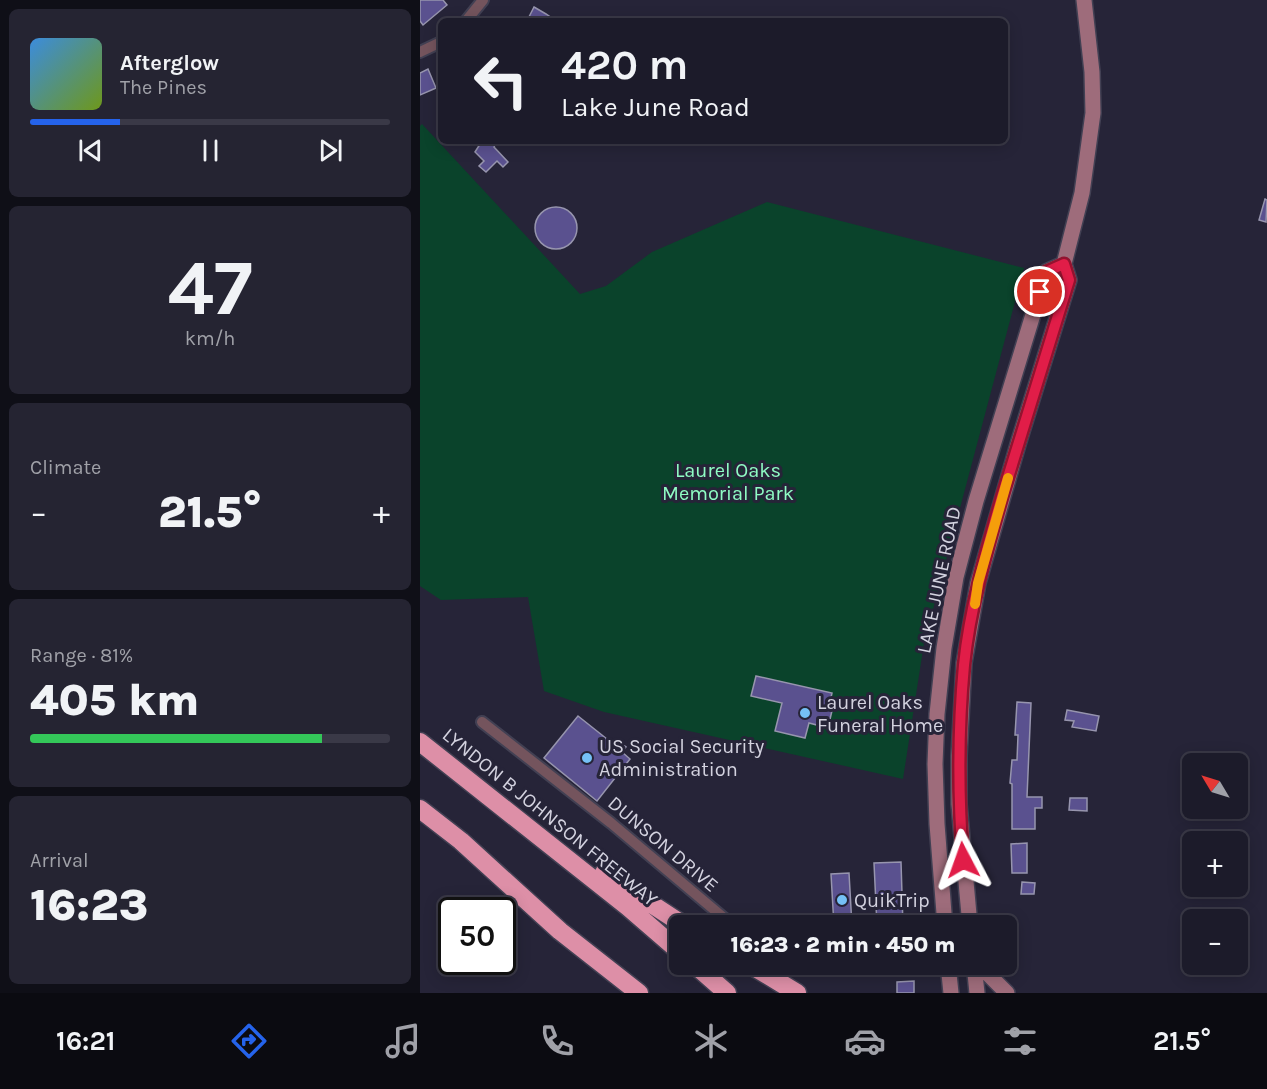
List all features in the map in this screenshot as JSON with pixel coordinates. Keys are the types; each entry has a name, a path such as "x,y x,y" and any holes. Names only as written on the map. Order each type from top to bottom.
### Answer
{"highway":[{"name":"LYNDON B JOHNSON FREEWAY","path":"420,741 669,942"},
{"path":"463,774 631,892 669,916"},
{"path":"420,808 461,841 626,993"},
{"path":"560,931 639,993"},
{"path":"707,975 727,993"},
{"path":"767,975 797,993"}],"main road":[{"name":"LAKE JUNE ROAD","path":"969,915 960,810 959,756 964,663 978,583 1069,280 1064,264 1082,193 1093,112 1092,72 1084,0"},
{"name":"LAKE JUNE ROAD","path":"944,915 936,810 937,714 956,578 976,501 1046,272 1064,264"},
{"path":"1022,351 1045,357"},
{"path":"943,660 964,663"},
{"path":"936,810 960,810"},
{"path":"949,975 951,993"},
{"path":"976,975 977,993"},
{"path":"988,975 1007,993"}],"street":[{"path":"468,18 483,0"},
{"path":"420,52 438,43"},
{"name":"DUNSON DRIVE","path":"482,722 611,823 720,915"}],"green space":[{"name":"Laurel Oaks Memorial Park","path":"422,124 438,144 441,144 580,294 606,286 652,252 767,202 1024,268 924,643 903,779 604,712 544,691 528,597 441,600 420,586 420,126"}],"building":[{"path":"420,0 443,0 447,5 423,25 420,21"},
{"path":"534,7 552,18 528,18"},
{"path":"428,69 436,88 420,95 420,73"},
{"path":"480,144 494,144 494,147 508,162 503,167 497,161 486,172 479,166 484,161 475,152"},
{"path":"1265,199 1267,200 1266,222 1259,220"},
{"path":"556,207 571,213 577,228 571,243 556,249 541,243 535,228 541,213"},
{"name":"Laurel Oaks Funeral Home","path":"756,676 832,693 830,702 834,702 828,728 809,723 805,738 775,731 782,703 751,696"},
{"path":"1017,702 1031,703 1027,797 1042,797 1042,808 1035,808 1035,829 1012,829 1012,784 1010,783 1012,760 1017,760 1018,735 1015,735"},
{"path":"1067,710 1099,716 1096,731 1072,727 1074,721 1065,720"},
{"name":"US Social Security Administration","path":"578,716 612,743 615,739 626,747 622,752 630,759 597,801 544,758"},
{"path":"1070,798 1087,798 1087,811 1069,810"},
{"path":"1027,843 1027,873 1012,873 1011,844"},
{"name":"QuikTrip","path":"901,862 903,915 876,915 874,863"},
{"name":"QuikTrip","path":"849,873 851,915 833,915 831,874"},
{"path":"1022,882 1035,883 1034,894 1021,894"},
{"path":"914,981 914,993 897,993 897,982"}],"slow traffic":[{"path":"975,604 978,583 1008,478"}],"place":[{"name":"Laurel Oaks Funeral Home","path":"805,713"},
{"name":"US Social Security Administration","path":"587,758"},
{"name":"QuikTrip","path":"842,900"}],"route":[{"path":"963,860 959,804 959,756 964,663 978,583 1069,280 1064,264 1046,272 1040,292"}]}
